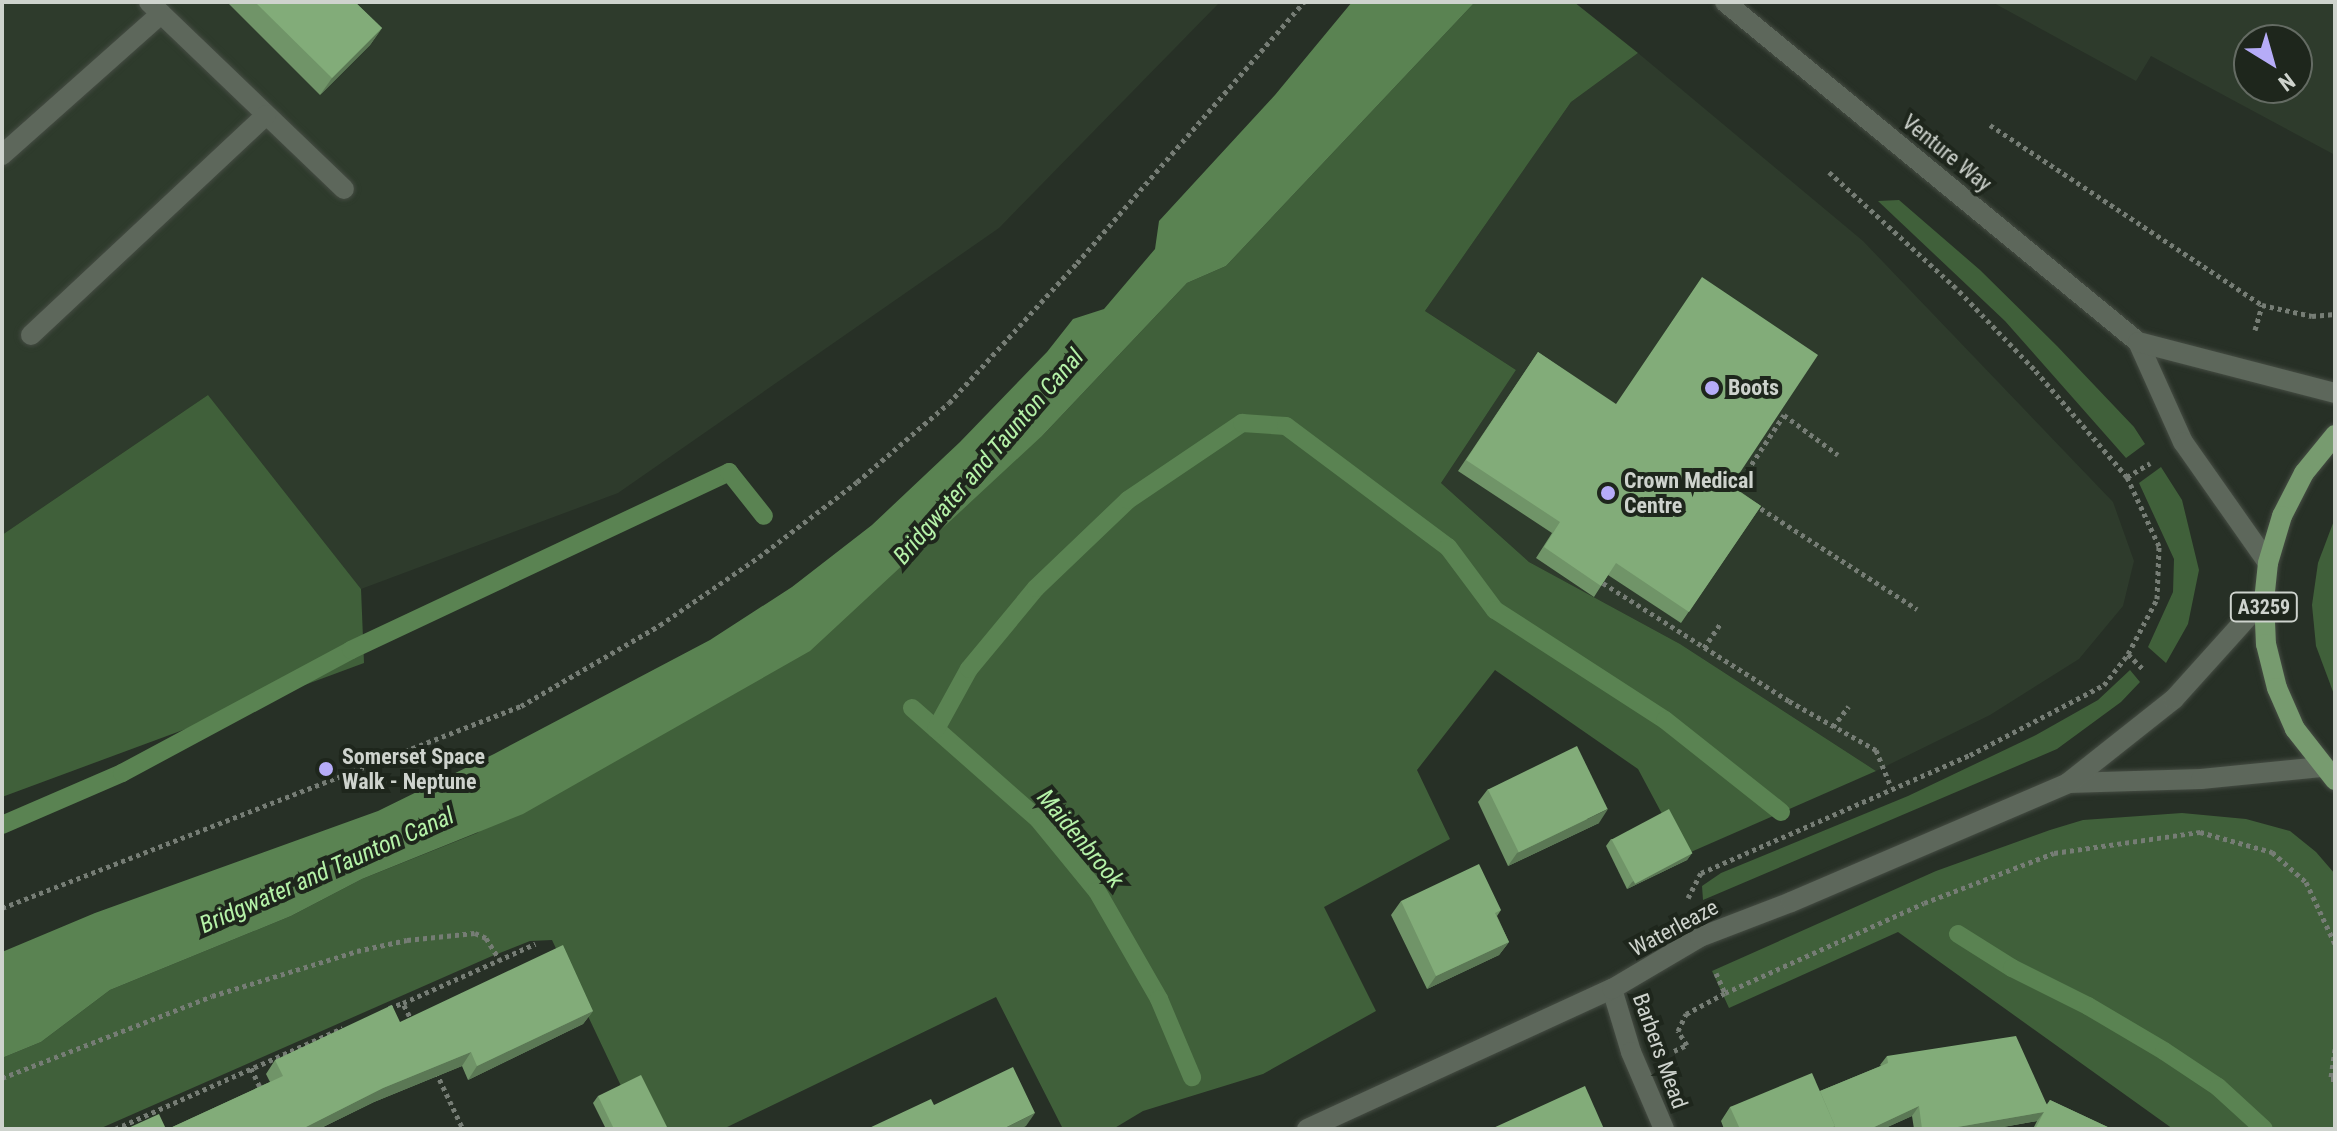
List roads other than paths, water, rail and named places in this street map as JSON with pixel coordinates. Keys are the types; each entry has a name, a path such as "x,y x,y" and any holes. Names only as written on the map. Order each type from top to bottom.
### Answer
{"main road":[{"name":"A3259","path":"2328,773 2295,729 2277,688 2266,644 2264,599 2268,563 2282,516 2304,473 2335,435"}],"street":[{"name":"Venture Way","path":"1725,2 2138,342 2335,393"},
{"path":"2,155 155,8 344,189"},
{"path":"31,335 266,115"},
{"name":"Venture Way","path":"2138,342 2183,442 2268,563"},
{"name":"Waterleaze","path":"1307,1129 1612,989 1700,937 1791,902 2068,783 2174,699 2264,599"},
{"name":"Waterleaze","path":"2068,783 2328,773"},
{"name":"Barbers Mead","path":"1612,989 1637,1065 1664,1129"}],"water":[{"name":"Bridgwater and Taunton Canal","path":"1352,2 1475,2 1226,266 1187,283 1044,434 810,651 523,814 362,879 291,916 110,990 41,1042 2,1058 2,952 95,913 378,811 494,754 710,640 792,587 872,525 960,442 1047,352 1073,319 1104,309 1155,249 1159,221 1275,95"}],"waterway":[{"path":"936,729 969,669 1036,588 1128,500 1242,423 1286,426 1448,547 1495,610 1665,720 1781,812"},
{"path":"2,825 122,773 351,650 729,472 764,516"},
{"name":"Maidenbrook","path":"912,708 1038,819 1097,891 1159,999 1192,1077"},
{"path":"1958,934 2012,968 2088,1006 2164,1051 2218,1087 2264,1129"}],"place":[{"name":"Boots","path":"1712,388"},
{"name":"Crown Medical Centre","path":"1608,493"},
{"name":"Somerset Space Walk - Neptune","path":"326,769"}]}
